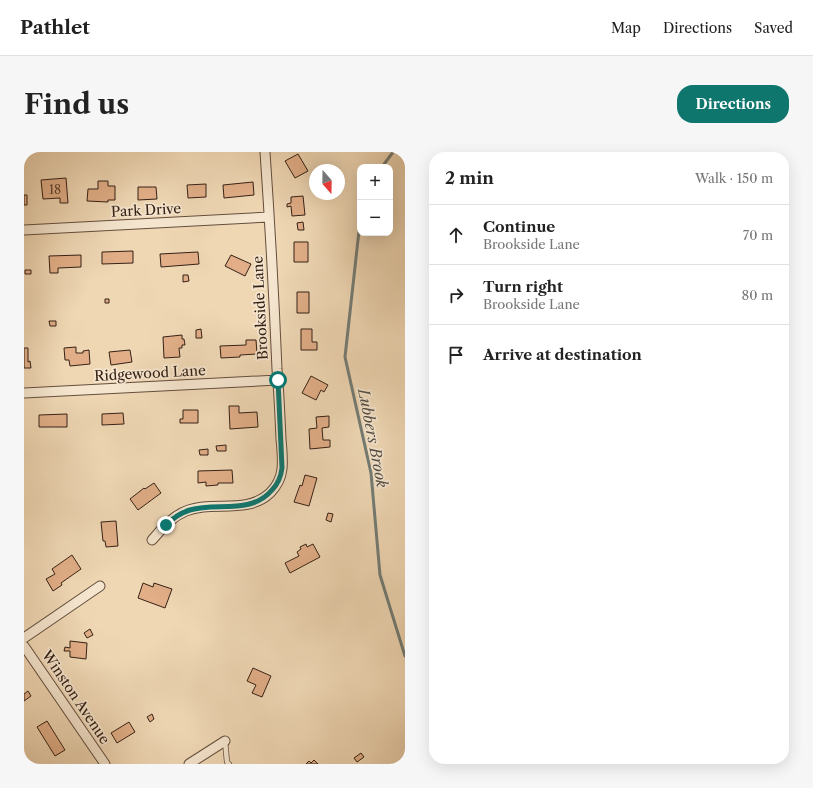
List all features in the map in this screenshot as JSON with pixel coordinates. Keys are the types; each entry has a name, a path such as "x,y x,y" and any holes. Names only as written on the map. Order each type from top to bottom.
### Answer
{"street":[{"name":"Brookside Lane","path":"152,540 173,518 187,510 206,507 252,504 264,498 274,488 282,468 265,152"},
{"name":"Park Drive","path":"24,230 269,217"},
{"name":"Ridgewood Lane","path":"24,393 278,380"},
{"path":"24,638 100,586"},
{"name":"Winston Avenue","path":"24,646 105,764"},
{"path":"189,764 225,741"}],"lane":[{"path":"225,741 227,762 229,764"}],"building":[{"path":"298,154 308,171 295,178 285,161"},
{"path":"66,178 68,203 60,203 60,198 43,199 41,180"},
{"path":"98,181 108,181 108,186 115,186 115,200 108,200 108,202 87,201 88,189 98,189"},
{"path":"253,182 254,195 224,198 223,185"},
{"path":"206,184 206,197 188,198 187,185"},
{"path":"138,187 156,187 157,199 138,200"},
{"path":"24,195 27,195 27,205 24,205"},
{"path":"303,196 305,215 292,216 291,206 287,207 287,204 291,203 291,197"},
{"path":"303,222 304,230 298,230 297,223"},
{"path":"294,242 308,242 308,262 294,262"},
{"path":"133,251 133,263 102,264 102,252"},
{"path":"198,252 199,264 161,267 160,254"},
{"path":"81,255 81,267 58,268 58,273 50,273 49,256"},
{"path":"231,255 251,264 245,276 225,266"},
{"path":"25,270 31,270 31,274 25,274"},
{"path":"183,275 188,275 189,281 183,282"},
{"path":"297,292 309,292 309,313 297,313"},
{"path":"105,299 109,299 109,303 105,303"},
{"path":"49,321 56,321 56,326 50,326"},
{"path":"201,329 202,338 196,338 196,330"},
{"path":"301,329 312,329 312,342 317,342 317,350 301,350"},
{"path":"182,335 185,345 182,345 182,348 179,348 180,357 164,358 163,337"},
{"path":"246,340 256,340 257,354 221,358 220,346 246,345"},
{"path":"76,347 76,353 83,353 83,351 89,350 90,364 70,366 69,360 65,360 64,348"},
{"path":"24,348 28,348 28,362 30,361 31,368 24,368"},
{"path":"130,350 132,362 111,365 109,352"},
{"path":"311,376 328,385 324,392 321,390 316,400 302,393"},
{"path":"229,406 239,406 239,413 257,412 258,427 230,429"},
{"path":"183,410 198,410 198,423 180,423 180,419 183,419"},
{"path":"123,413 124,424 102,425 102,414"},
{"path":"67,414 67,427 39,427 39,415"},
{"path":"329,416 329,427 322,428 323,440 330,440 330,447 310,449 309,429 317,428 316,417"},
{"path":"226,445 226,451 217,451 216,446"},
{"path":"208,449 208,455 200,455 199,450"},
{"path":"232,470 233,483 218,483 218,485 206,486 206,482 198,483 198,471"},
{"path":"305,475 317,478 309,506 294,502 300,485 302,486"},
{"path":"154,483 161,493 138,510 130,499 144,488 145,489"},
{"path":"328,513 333,514 331,522 326,520"},
{"path":"116,521 118,546 106,547 105,541 103,541 101,522"},
{"path":"306,544 307,547 313,544 320,557 290,573 285,563 299,556 297,552 301,549 300,547"},
{"path":"72,555 81,569 61,583 62,585 53,591 46,579 55,574 52,569"},
{"path":"143,583 153,587 154,583 172,589 165,608 138,598"},
{"path":"90,629 93,635 87,638 84,633"},
{"path":"70,641 87,643 86,659 70,657 70,651 64,651 65,647 70,648"},
{"path":"253,668 271,676 262,697 252,693 256,685 247,681"},
{"path":"28,691 31,696 24,701 24,694"},
{"path":"152,714 154,719 150,722 147,717"},
{"path":"47,721 65,750 55,756 37,727"},
{"path":"129,722 135,732 117,743 111,733"},
{"path":"361,753 364,757 357,762 354,758"},
{"path":"314,760 318,764 306,764 309,761 311,763"}],"waterway":[{"name":"Lubbers Brook","path":"384,164 393,152"},
{"name":"Lubbers Brook","path":"358,236 345,357 371,473 380,575 405,656"}],"route":[{"path":"166,525 173,518 187,510 195,508 252,504 264,498 274,488 282,468 278,380"}]}
